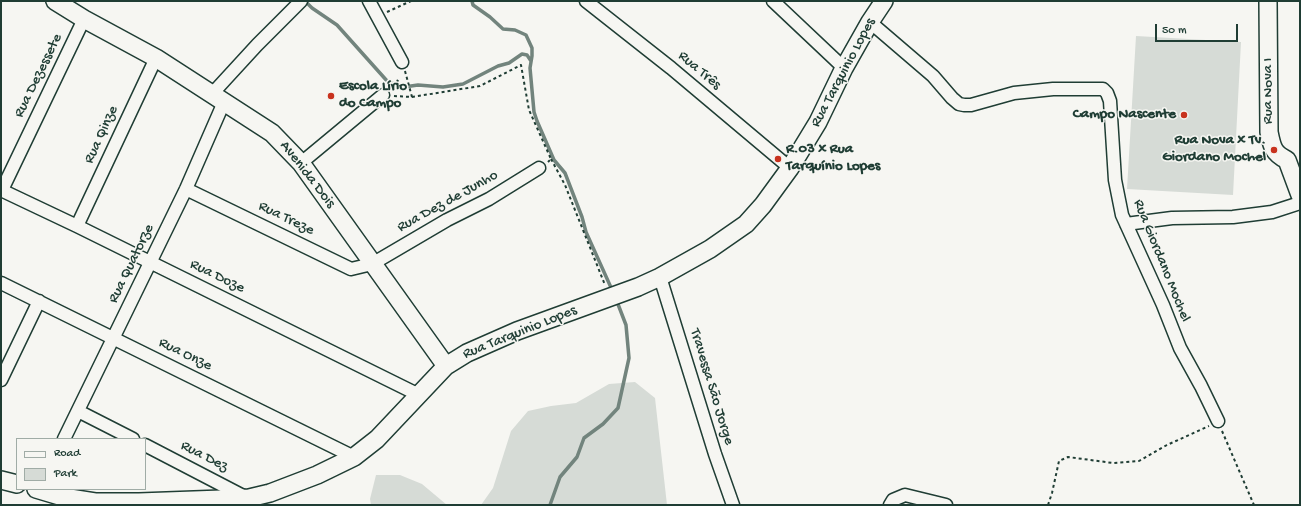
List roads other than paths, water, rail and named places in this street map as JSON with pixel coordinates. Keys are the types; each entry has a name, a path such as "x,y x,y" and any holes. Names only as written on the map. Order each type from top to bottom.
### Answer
{"main road":[{"name":"Avenida Dois","path":"55,1 84,19 156,58 272,132 301,163 446,366"},
{"name":"Rua Tarquinio Lopes","path":"42,490 63,497 95,502 116,503 248,498 270,493 317,475 354,457 377,439 446,366 467,353 517,331 614,296 660,277 710,249 746,224 763,205 790,168 818,122 844,68 870,22 884,1"},
{"name":"Rua Nova I","path":"1268,1 1269,132 1274,150 1278,156 1293,162 1300,195"},
{"path":"1,480 16,484"}],"street":[{"path":"369,1 402,62"},
{"name":"Rua Três","path":"586,1 672,68 790,168"},
{"path":"773,1 844,68"},
{"name":"Rua Quatorze","path":"64,438 186,189 218,98 257,44 300,2"},
{"name":"Rua Dezessete","path":"1,190 84,19"},
{"name":"Rua Giordano Mochel","path":"870,22 933,76 958,104 971,105 1014,93 1053,89 1103,89 1107,93 1110,101 1115,180 1122,215 1180,348 1218,421"},
{"name":"Rua Qinze","path":"77,226 156,58"},
{"path":"301,163 383,96"},
{"name":"Rua Dez de Junho","path":"372,264 447,220 489,199 539,168"},
{"name":"Rua Treze","path":"186,189 351,269 372,264"},
{"name":"Rua Doze","path":"1,190 419,394"},
{"path":"1126,224 1172,218 1233,217 1272,212 1300,203"},
{"name":"Travessa São Jorge","path":"660,277 715,454 733,505"},
{"name":"Rua Onze","path":"1,283 354,457"},
{"path":"1,380 39,301"},
{"path":"78,411 131,438"},
{"name":"Rua Dez","path":"146,446 248,498"},
{"path":"890,505 893,500 905,495 946,505"}],"waterway":[{"path":"305,1 312,8 337,25 388,82 404,87 418,85 443,87 463,84 498,66 509,63 522,54 527,55 531,61"},
{"path":"472,1 473,5 490,17 503,29 515,30 526,35 532,48 530,68 534,112 537,121 554,160 565,173 582,217 586,232 613,292"},
{"path":"550,505 560,477 577,457 584,438 603,424 618,408 629,358 626,325 616,299"}],"place":[{"name":"Escola Lírio do Campo","path":"331,96"},
{"name":"Campo Nascente","path":"1184,115"},
{"name":"Rua Nova x Tv. Giordano Mochel","path":"1274,150"},
{"name":"R.03 x Rua Tarquínio Lopes","path":"778,159"}]}
